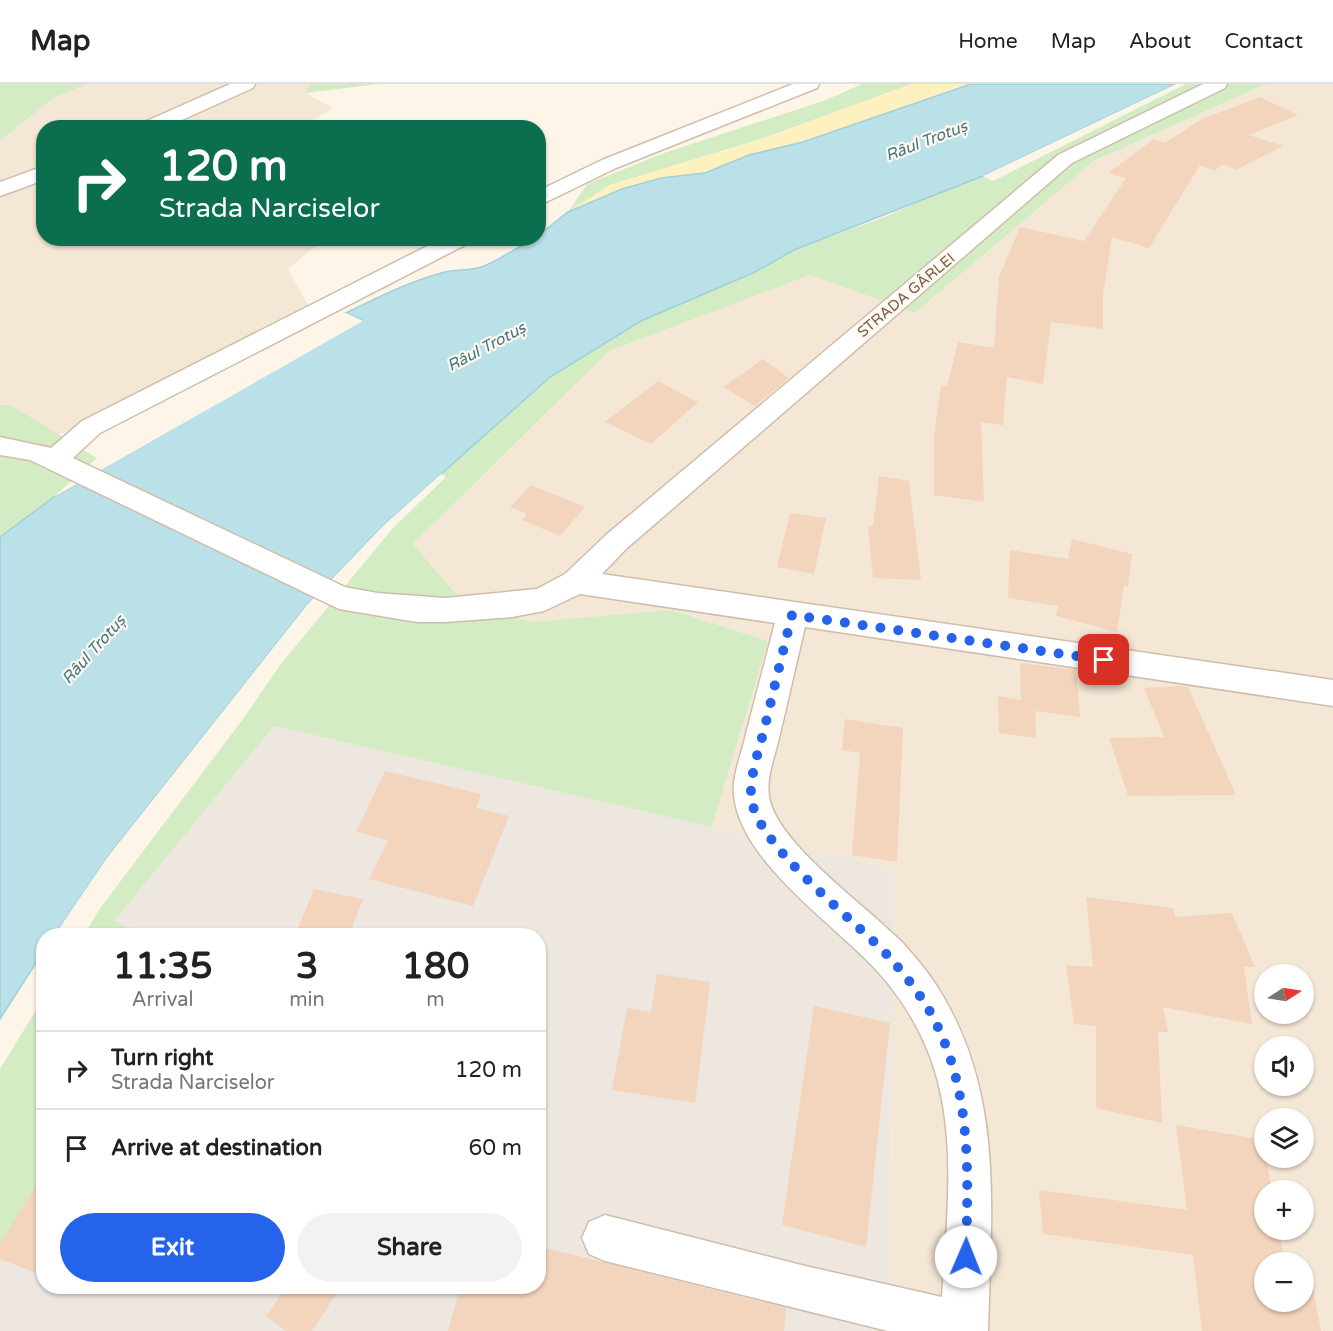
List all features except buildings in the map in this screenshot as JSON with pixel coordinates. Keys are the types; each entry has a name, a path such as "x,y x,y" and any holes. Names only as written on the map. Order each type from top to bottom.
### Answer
{"street":[{"path":"165,120 246,84"},
{"path":"546,196 609,164 810,84"},
{"name":"STRADA GÂRLEI","path":"45,456 339,597 417,610 478,609 544,599 576,582 616,542 1065,159 1218,84"},
{"path":"0,190 36,175"},
{"path":"0,446 45,456 91,427 445,246"},
{"path":"0,436 45,456"},
{"path":"576,582 1333,693"},
{"path":"605,1239 964,1328 968,1168 965,1119 959,1084 947,1048 928,1009 891,959 782,852 757,818 751,797 754,770 792,615"}],"shaded area":[{"path":"88,84 311,84 306,93 333,108 313,120 36,120 36,246 316,246 288,269 310,309 59,435 11,405 0,405 0,141 53,98"},
{"path":"1266,84 1333,84 1333,1331 889,1331 895,869 712,827 768,641 671,610 531,622 458,596 413,544 609,351 810,275 915,313 1094,161"},
{"path":"274,726 895,869 889,1331 0,1331 0,1257 36,1204 36,1294 546,1294 546,928 129,928 113,921"}],"green space":[{"path":"0,84 88,84 53,98 0,141"},
{"path":"311,84 379,84 305,93"},
{"path":"862,84 912,84 764,138 610,185 568,212 587,184 664,153 826,100"},
{"path":"1186,84 1266,84 1094,161 915,313 810,275 609,351 413,544 458,596 531,622 671,610 768,641 712,827 274,726 114,921 130,928 88,928 101,907 243,719 281,664 392,529 446,477 441,474 550,377 641,321 755,272 794,250 887,216 973,177 983,176 993,181"},
{"path":"0,405 11,405 97,458 54,497 0,537"},
{"path":"36,1010 36,1204 0,1257 0,1069"}],"sand":[{"path":"912,84 971,84 803,142 749,155 705,173 661,178 568,212 610,185 764,138"}],"water":[{"name":"Râul Trotuș","path":"971,84 1176,84 983,176 794,250 755,272 641,321 550,377 384,525 307,605 106,859 59,928 36,928 36,963 0,1019 0,537 54,497 362,320 346,313 383,295 432,276 487,265 520,246 546,246 546,229 568,212 622,189 661,178 705,173 749,155 803,142"}],"pier":[{"path":"1179,84 986,177 983,176"},
{"path":"346,313 363,321 54,497 65,487 209,403 356,321 344,315"},
{"path":"441,474 444,475 386,527 309,607 108,861 62,928 59,928 106,859 307,605 384,525"}],"route":[{"path":"966,1257 968,1168 965,1119 959,1084 947,1048 928,1009 891,959 782,852 767,833 757,818 751,797 754,770 792,615 1104,660"}]}
